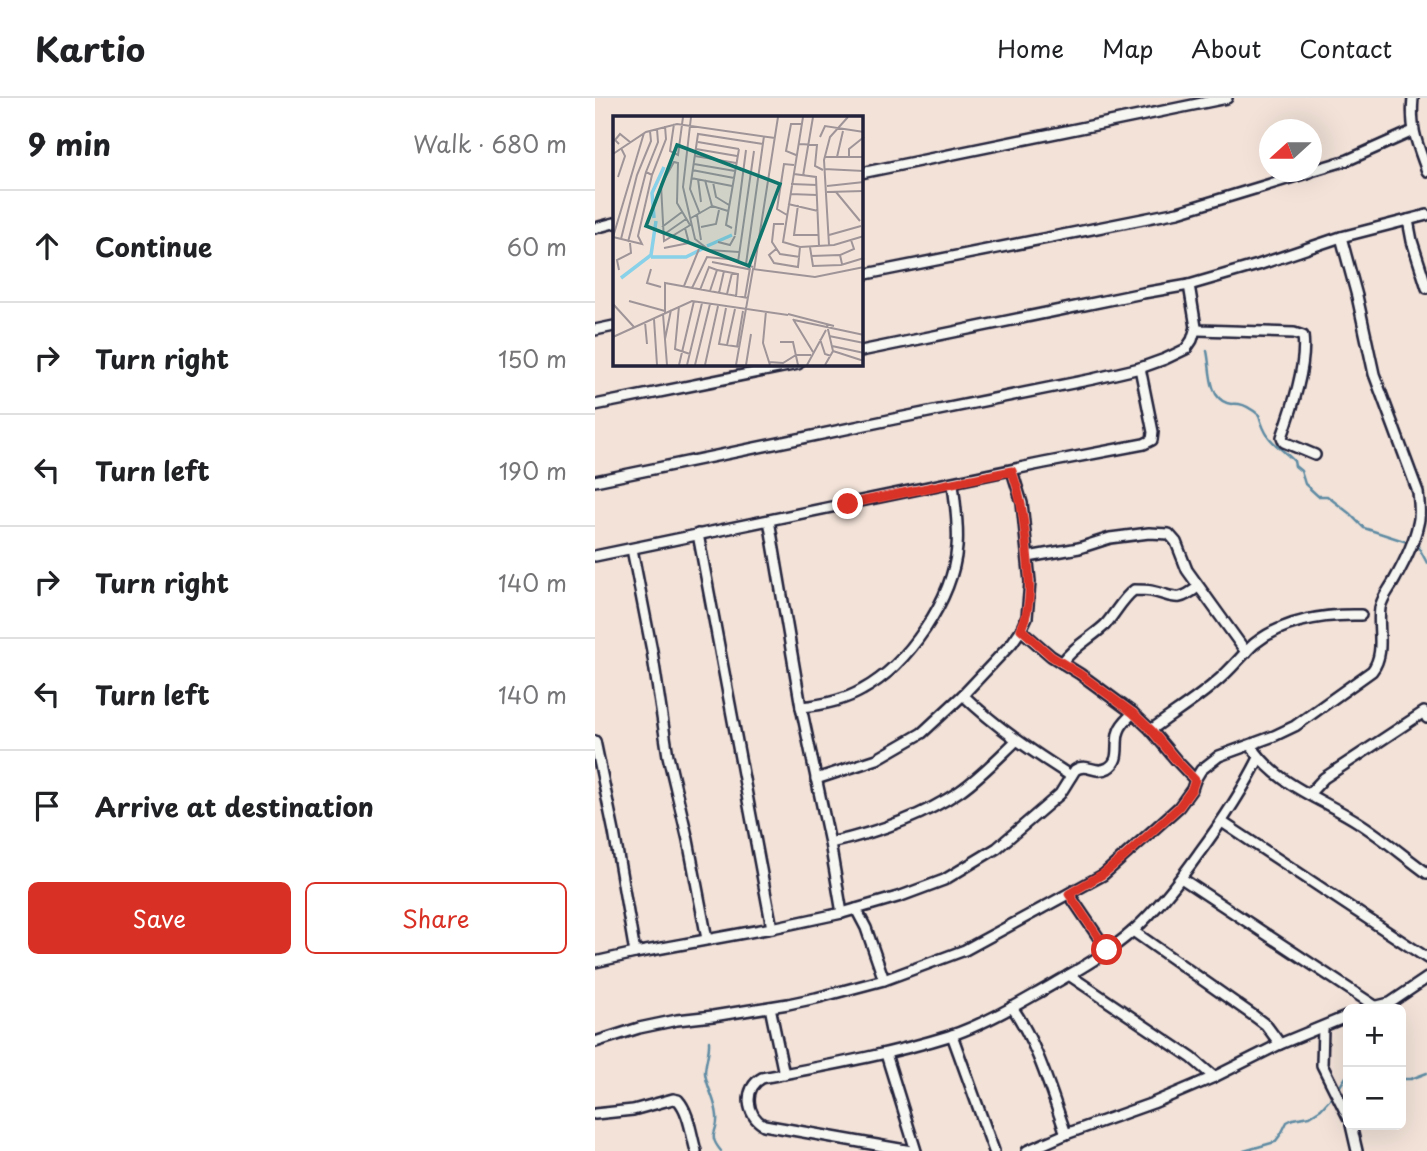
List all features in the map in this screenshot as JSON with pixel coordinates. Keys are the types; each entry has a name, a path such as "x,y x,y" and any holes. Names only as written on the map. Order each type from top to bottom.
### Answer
{"street":[{"path":"863,173 1227,98"},
{"path":"1413,98 1413,131 1427,171"},
{"path":"1322,168 1348,160 1413,131"},
{"path":"863,275 1178,212 1275,182"},
{"path":"863,351 1189,285 1341,237 1427,215"},
{"path":"1408,220 1427,288"},
{"path":"595,228 613,223"},
{"path":"595,1042 639,1028 797,1002 884,981 965,950 1103,874 1179,807 1201,770 1219,756 1295,726 1372,671 1378,664 1380,654 1382,601 1400,570 1418,525 1420,510 1418,492 1374,374 1341,237"},
{"path":"595,481 1140,368 1186,349 1192,340 1196,327 1189,285"},
{"path":"595,330 613,326"},
{"path":"1196,327 1202,331 1294,333 1303,336 1304,353 1295,398 1282,437 1284,442 1315,455"},
{"path":"595,405 789,366"},
{"path":"595,556 1144,444 1152,440 1153,432 1140,368"},
{"path":"816,779 864,765 922,733 963,695 1021,629 1027,617 1030,582 1022,503 1012,471"},
{"path":"801,707 836,701 861,691 897,664 927,627 949,580 957,550 953,483"},
{"path":"769,520 801,707 842,913"},
{"path":"1027,557 1079,548 1110,538 1149,533 1169,534 1176,542 1187,570 1198,587 1246,652"},
{"path":"698,534 772,928"},
{"path":"632,549 652,651 668,756 707,939"},
{"path":"1062,663 1070,652 1110,619 1134,590 1151,591 1173,598 1188,595 1198,587"},
{"path":"1151,730 1209,689 1263,637 1301,620 1337,614 1361,615"},
{"path":"1021,629 1051,656 1133,713 1195,780"},
{"path":"963,695 1016,741 1071,776"},
{"path":"595,962 842,913 901,897 944,880 997,848 1031,820 1060,794 1075,770 1083,766 1100,771 1109,768 1115,761 1119,731 1133,713"},
{"path":"1309,794 1324,778 1426,713"},
{"path":"595,741 635,953"},
{"path":"830,843 855,838 935,806 960,791 1016,741"},
{"path":"1251,745 1259,758 1290,785 1361,823 1427,873"},
{"path":"911,1151 764,1125 756,1121 751,1113 750,1089 754,1082 762,1078 886,1054 952,1035 1012,1007 1069,975 1133,930 1181,878 1222,822 1259,758"},
{"path":"1222,822 1427,958"},
{"path":"1181,878 1372,1004"},
{"path":"1069,894 1107,950"},
{"path":"856,909 866,928 884,981"},
{"path":"1133,930 1266,1025 1280,1044"},
{"path":"1069,975 1192,1058 1214,1077"},
{"path":"1385,1004 1427,978"},
{"path":"769,1007 784,1074"},
{"path":"1012,1007 1021,1020 1042,1069 1066,1134"},
{"path":"1027,1151 1066,1134 1142,1108 1343,1018"},
{"path":"1322,1027 1322,1065 1343,1107"},
{"path":"952,1035 993,1151"},
{"path":"886,1054 916,1151"},
{"path":"595,1114 621,1112 678,1100 687,1115 696,1151"},
{"path":"1352,1130 1357,1151"}],"waterway":[{"path":"1207,351 1216,395 1227,403 1244,405 1259,415 1269,437 1294,461 1305,484 1318,496 1327,496 1364,528 1407,542"},
{"path":"1418,546 1427,563"},
{"path":"709,1041 705,1073 716,1110 714,1140 721,1151"},
{"path":"1406,1079 1427,1073"},
{"path":"1340,1086 1343,1082"},
{"path":"1244,1151 1275,1142 1287,1122 1310,1116 1331,1098"}],"route":[{"path":"848,504 1012,471 1022,503 1030,582 1027,617 1021,629 1051,656 1133,713 1195,780 1179,807 1124,857 1103,874 1069,894 1107,950"}]}
